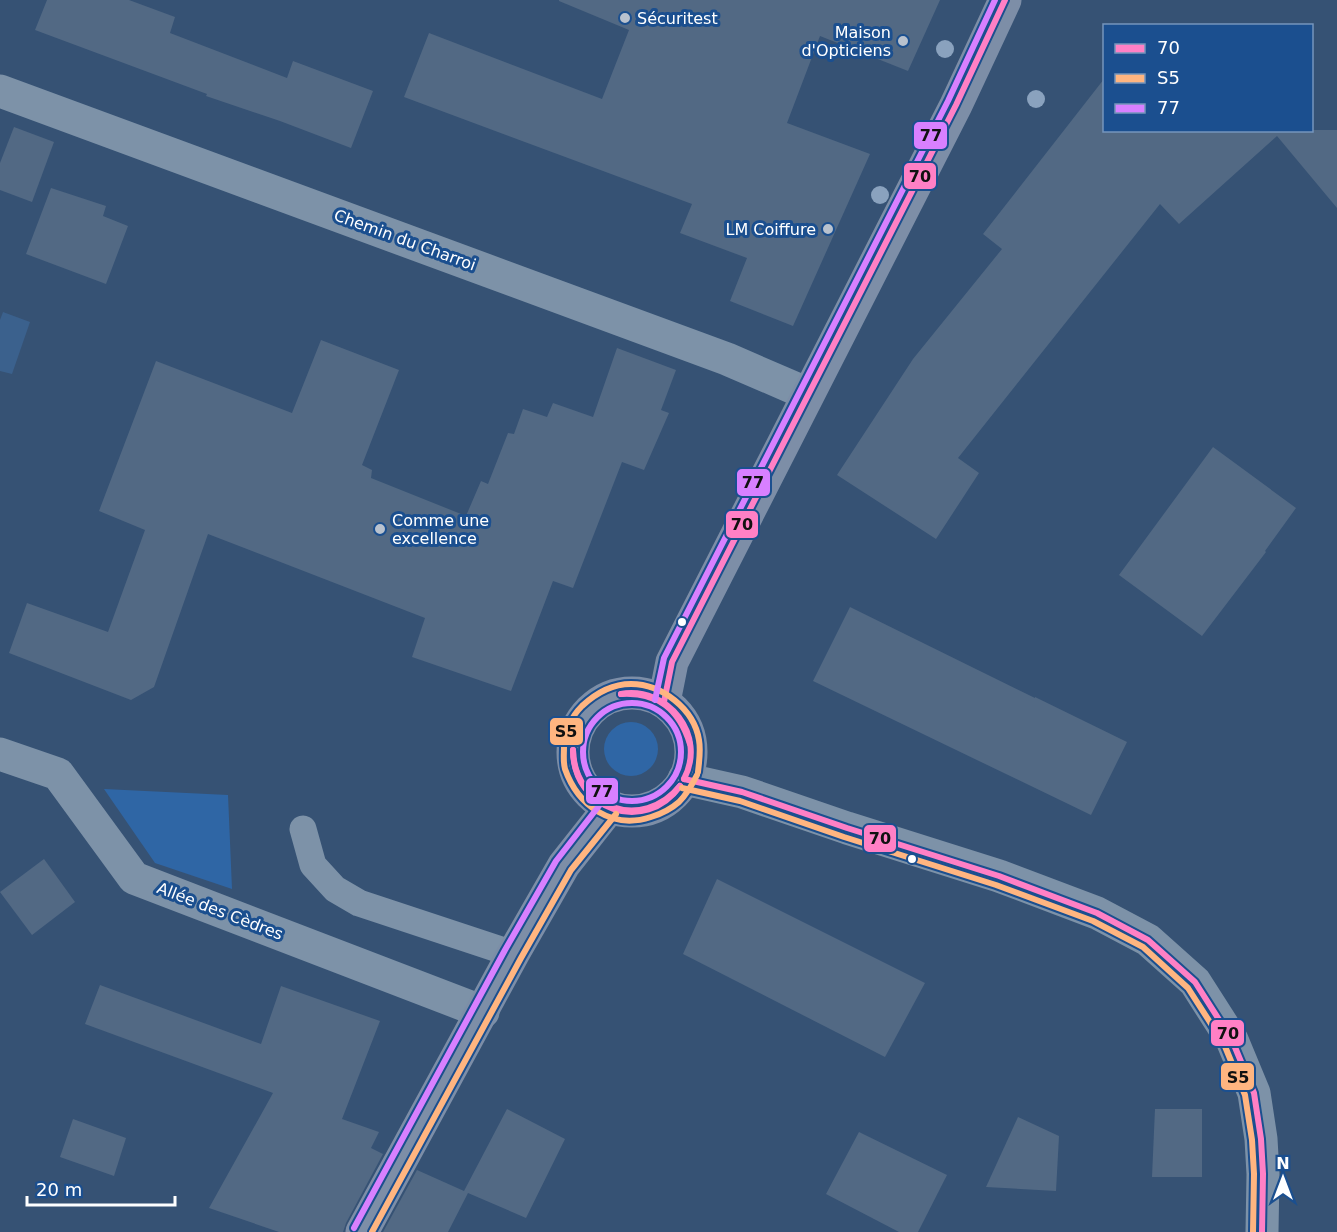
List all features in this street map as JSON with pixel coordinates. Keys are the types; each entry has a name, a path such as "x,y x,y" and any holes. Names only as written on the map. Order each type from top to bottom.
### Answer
{"main road":[{"path":"664,702 672,662 956,105 1005,0"},
{"path":"627,692 646,694 664,702 678,716 688,732 692,751 689,771 684,779 680,788 666,801 648,809 629,812 609,808 592,797 580,782 573,763 572,744 579,724 590,709 607,697 627,692"},
{"path":"362,1232 564,865 609,808"}],"street":[{"name":"Chemin du Charroi","path":"0,91 727,359 808,394"},
{"name":"Allée des Cèdres","path":"0,754 58,774 134,878 483,1012"},
{"path":"684,779 742,792 999,876 1097,913 1148,940 1195,982 1232,1040 1254,1093 1261,1139 1262,1232"}],"lane":[{"path":"303,829 313,866 335,889 359,903 513,954"}],"shaded area":[{"path":"3,312 30,322 12,374 0,371 0,320"},
{"path":"631,722 641,724 650,730 656,739 658,749 656,759 650,768 641,774 631,776 621,774 612,768 606,759 604,749 606,739 612,730 621,724"},
{"path":"104,789 228,795 232,889 155,863"}],"building":[{"path":"47,0 129,0 175,17 170,33 287,78 293,61 373,91 351,148 206,96 207,94 35,30"},
{"path":"559,0 940,0 908,71 820,36 787,123 870,154 793,326 730,301 747,258 680,233 692,204 404,97 429,33 602,99 629,30"},
{"path":"1103,80 1103,132 1337,130 1337,208 1277,136 1179,224 1160,204 958,458 979,473 936,539 837,475 913,359 1002,249 983,234"},
{"path":"14,127 54,142 32,202 0,190 0,163"},
{"path":"51,188 106,206 103,216 128,226 106,284 26,254"},
{"name":"Comme une excellence","path":"321,340 399,370 362,465 372,470 371,478 466,516 481,481 488,484 508,433 514,434 523,409 547,417 553,403 593,417 617,348 676,370 661,410 669,413 644,470 622,462 573,588 553,581 511,691 412,657 425,618 208,534 154,687 131,700 9,653 27,603 108,632 145,530 99,511 156,361 292,413"},
{"path":"1213,447 1296,508 1266,552 1202,636 1119,575"},
{"path":"850,607 1127,742 1091,815 813,681"},
{"path":"44,859 75,902 32,935 0,892"},
{"path":"717,879 925,983 885,1057 683,954"},
{"path":"100,985 261,1044 281,986 380,1021 342,1119 379,1132 371,1148 383,1154 343,1232 279,1232 209,1208 273,1093 85,1024"},
{"path":"507,1109 565,1139 526,1218 468,1193 448,1232 383,1232 417,1170 464,1191"},
{"path":"1155,1109 1202,1109 1202,1177 1152,1177"},
{"path":"1018,1117 1059,1136 1056,1191 986,1187"},
{"path":"73,1119 126,1138 114,1176 60,1157"},
{"path":"859,1132 947,1175 918,1232 899,1232 826,1194"}],"transit line":[{"name":"77","path":"655,700 664,658 948,101 995,0"},
{"name":"70","path":"664,702 672,662 956,105 1005,0"},
{"name":"S5","path":"697,775 682,799 662,813 637,820 610,817 598,812 588,804 571,782 564,764 564,741 567,730 578,710 604,690 631,684 654,688 675,700 691,718 700,744 698,772"},
{"name":"70","path":"621,694 638,694 654,698 668,706 679,717 687,731 690,746 690,762 684,779"},
{"name":"70","path":"621,694 646,696 665,705 680,721 690,744"},
{"name":"77","path":"632,703 651,706 667,717 678,733 681,752 678,771 667,787 651,798 632,801 613,798 597,787 586,771 583,752 586,733 597,717 613,706 632,703"},
{"name":"70","path":"573,750 576,770 585,787 598,799 613,807 630,810 648,808 665,800 680,786"},
{"name":"70","path":"573,750 576,771 585,788 598,801 613,809 631,812 649,809 665,801 680,786"},
{"name":"70","path":"684,779 742,792 999,876 1097,913 1148,940 1195,982 1232,1040 1254,1093 1261,1139 1262,1232"},
{"name":"S5","path":"682,788 740,801 996,885 1093,921 1143,947 1188,988 1224,1044 1245,1095 1252,1140 1254,1174 1253,1232"},
{"name":"77","path":"354,1228 556,861 602,802"},
{"name":"S5","path":"372,1232 571,870 616,814"}],"place":[{"name":"Sécuritest","path":"625,18"},
{"name":"Maison d'Opticiens","path":"903,41"},
{"name":"LM Coiffure","path":"828,229"},
{"name":"Comme une excellence","path":"380,529"}]}
